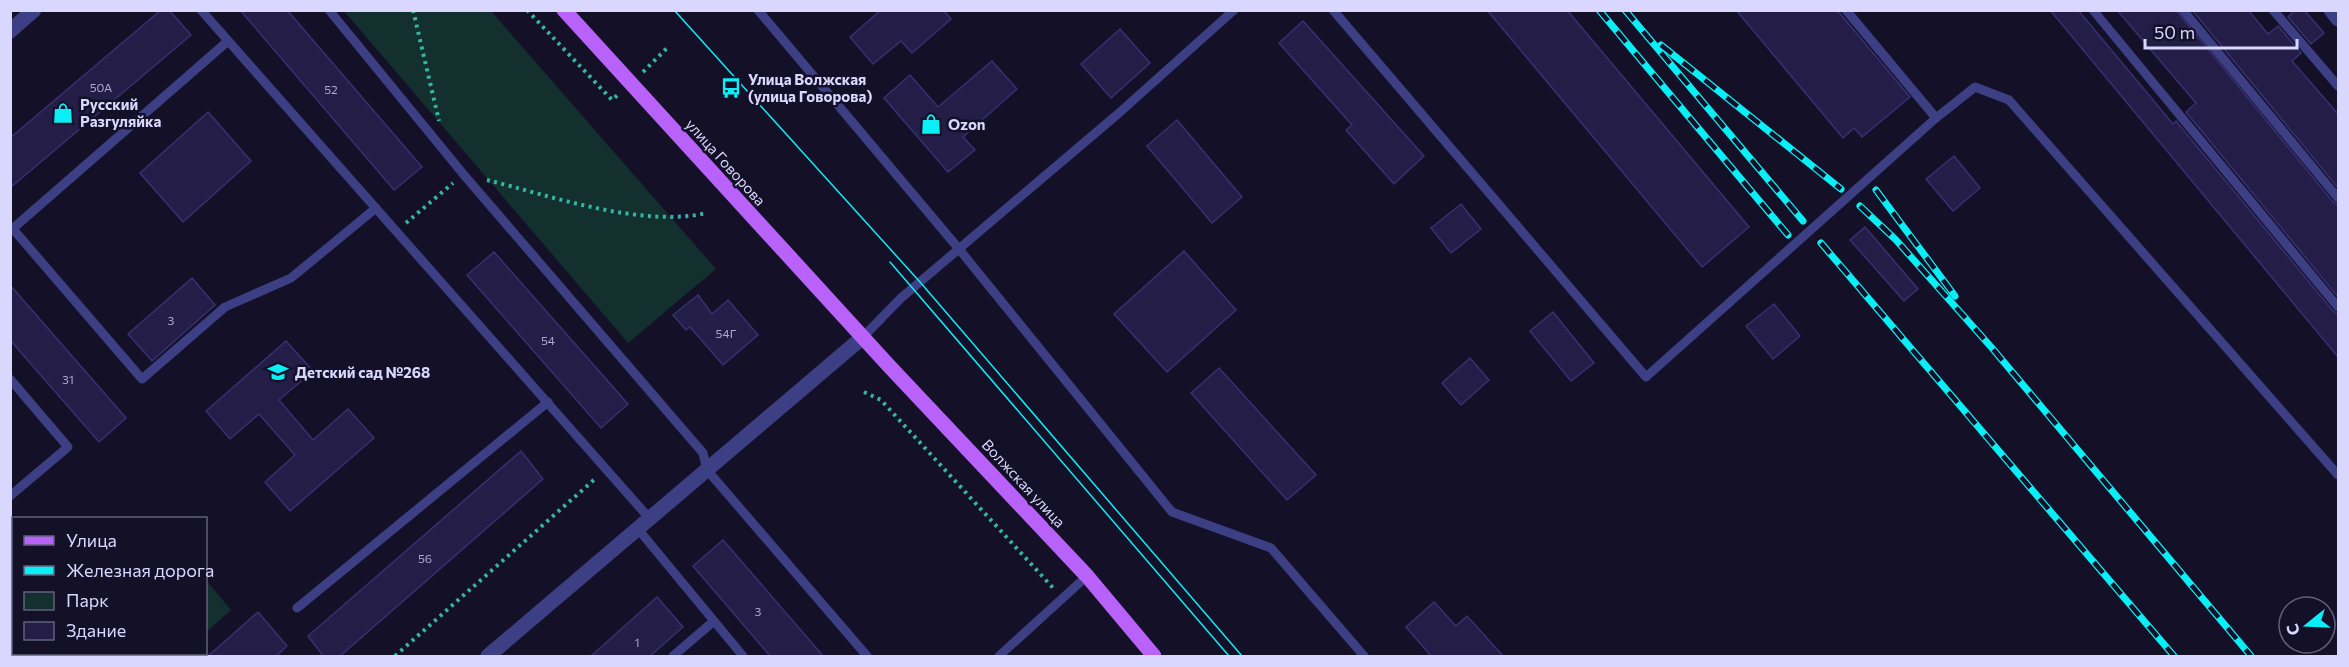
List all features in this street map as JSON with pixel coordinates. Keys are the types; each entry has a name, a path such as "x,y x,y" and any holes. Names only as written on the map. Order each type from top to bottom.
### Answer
{"main road":[{"name":"улица Говорова","path":"564,10 863,337"},
{"name":"Волжская улица","path":"863,337 1087,576 1154,657"}],"street":[{"path":"10,31 34,10"},
{"path":"2331,10 2338,18"},
{"path":"488,657 863,337"}],"lane":[{"path":"201,10 650,519"},
{"path":"329,10 464,175 703,453 707,470 867,657"},
{"path":"759,10 959,249 1172,512 1271,548 1364,657"},
{"path":"863,337 901,298 1119,113 1234,10"},
{"path":"1333,10 1646,377 1936,118 1975,87 2008,100 2338,475"},
{"path":"1846,10 1936,118"},
{"path":"2093,10 2338,306"},
{"path":"2183,10 2338,198"},
{"path":"2273,10 2338,86"},
{"path":"228,40 12,230 142,379 225,307 291,278 376,208"},
{"path":"10,379 68,447 10,496"},
{"path":"297,608 548,402"},
{"path":"638,529 743,657"},
{"path":"999,657 1087,576"},
{"path":"673,657 714,621"}],"path":[{"path":"413,10 441,128"},
{"path":"527,10 612,100"},
{"path":"397,231 464,175 620,213 687,217 707,213"},
{"path":"864,393 881,400 1063,598"},
{"path":"395,657 606,470"}],"green space":[{"path":"344,11 491,11 716,269 628,343"},
{"path":"207,581 231,610 207,631"}],"building":[{"path":"161,10 169,10 191,35 10,188 10,138"},
{"path":"240,10 287,10 422,167 394,190"},
{"path":"881,10 943,10 951,19 912,53 901,41 873,64 850,37"},
{"path":"1487,10 1567,10 1749,227 1702,267"},
{"path":"1736,10 1837,10 1910,97 1862,137 1854,128 1843,138"},
{"path":"2050,10 2078,10 2173,124 2176,121 2333,311 2338,314 2338,357"},
{"path":"2117,10 2176,10 2333,202 2338,205 2338,297 2186,112 2196,103"},
{"path":"2192,10 2248,10 2268,34 2278,26 2301,53 2292,61 2338,114 2338,188"},
{"path":"2295,10 2304,10 2324,33 2311,44 2288,17"},
{"path":"1303,21 1424,156 1394,184 1346,130 1352,125 1279,43"},
{"path":"1120,29 1150,63 1111,98 1081,64"},
{"path":"992,61 1017,89 963,137 975,150 948,172 884,98 910,75 938,107"},
{"path":"208,112 251,161 183,222 140,173"},
{"path":"1177,120 1242,197 1212,223 1147,146"},
{"path":"1954,156 1980,188 1953,211 1926,179"},
{"path":"1461,204 1481,229 1451,253 1431,228"},
{"path":"1865,227 1918,289 1904,301 1850,240"},
{"path":"1184,251 1236,310 1167,372 1114,314"},
{"path":"494,252 628,404 601,428 467,275"},
{"path":"192,278 215,305 152,361 128,334"},
{"path":"10,285 126,418 99,442 10,340"},
{"path":"698,295 712,314 728,300 758,335 723,365 690,327 686,330 673,315"},
{"path":"1774,304 1800,336 1773,359 1746,326"},
{"path":"1553,312 1594,363 1571,381 1530,331"},
{"path":"286,341 313,371 279,400 313,440 348,409 374,438 290,511 265,482 295,455 259,414 230,439 206,411"},
{"path":"1470,358 1489,380 1461,405 1442,383"},
{"path":"1219,368 1316,475 1287,500 1191,393"},
{"path":"521,451 543,479 339,657 324,657 308,636"},
{"path":"723,540 824,657 771,657 693,566"},
{"path":"657,597 683,627 649,657 590,657"},
{"path":"1434,602 1456,626 1467,616 1504,657 1432,657 1406,627"},
{"path":"258,612 287,646 275,657 207,657"}],"tram line":[{"path":"674,10 920,282 1242,656"},
{"path":"890,262 1229,656"}],"railway":[{"path":"1599,10 1788,235"},
{"path":"1625,10 1803,221"},
{"path":"1661,45 1841,189"},
{"path":"1876,190 1955,296"},
{"path":"1860,206 1896,240 1992,348 2251,656"},
{"path":"1821,243 2174,656"}],"place":[{"name":"Улица Волжская (улица Говорова)","path":"731,88"},
{"name":"Русский Разгуляйка","path":"63,113"},
{"name":"Ozon","path":"931,124"},
{"name":"Детский сад №268","path":"278,372"}]}
